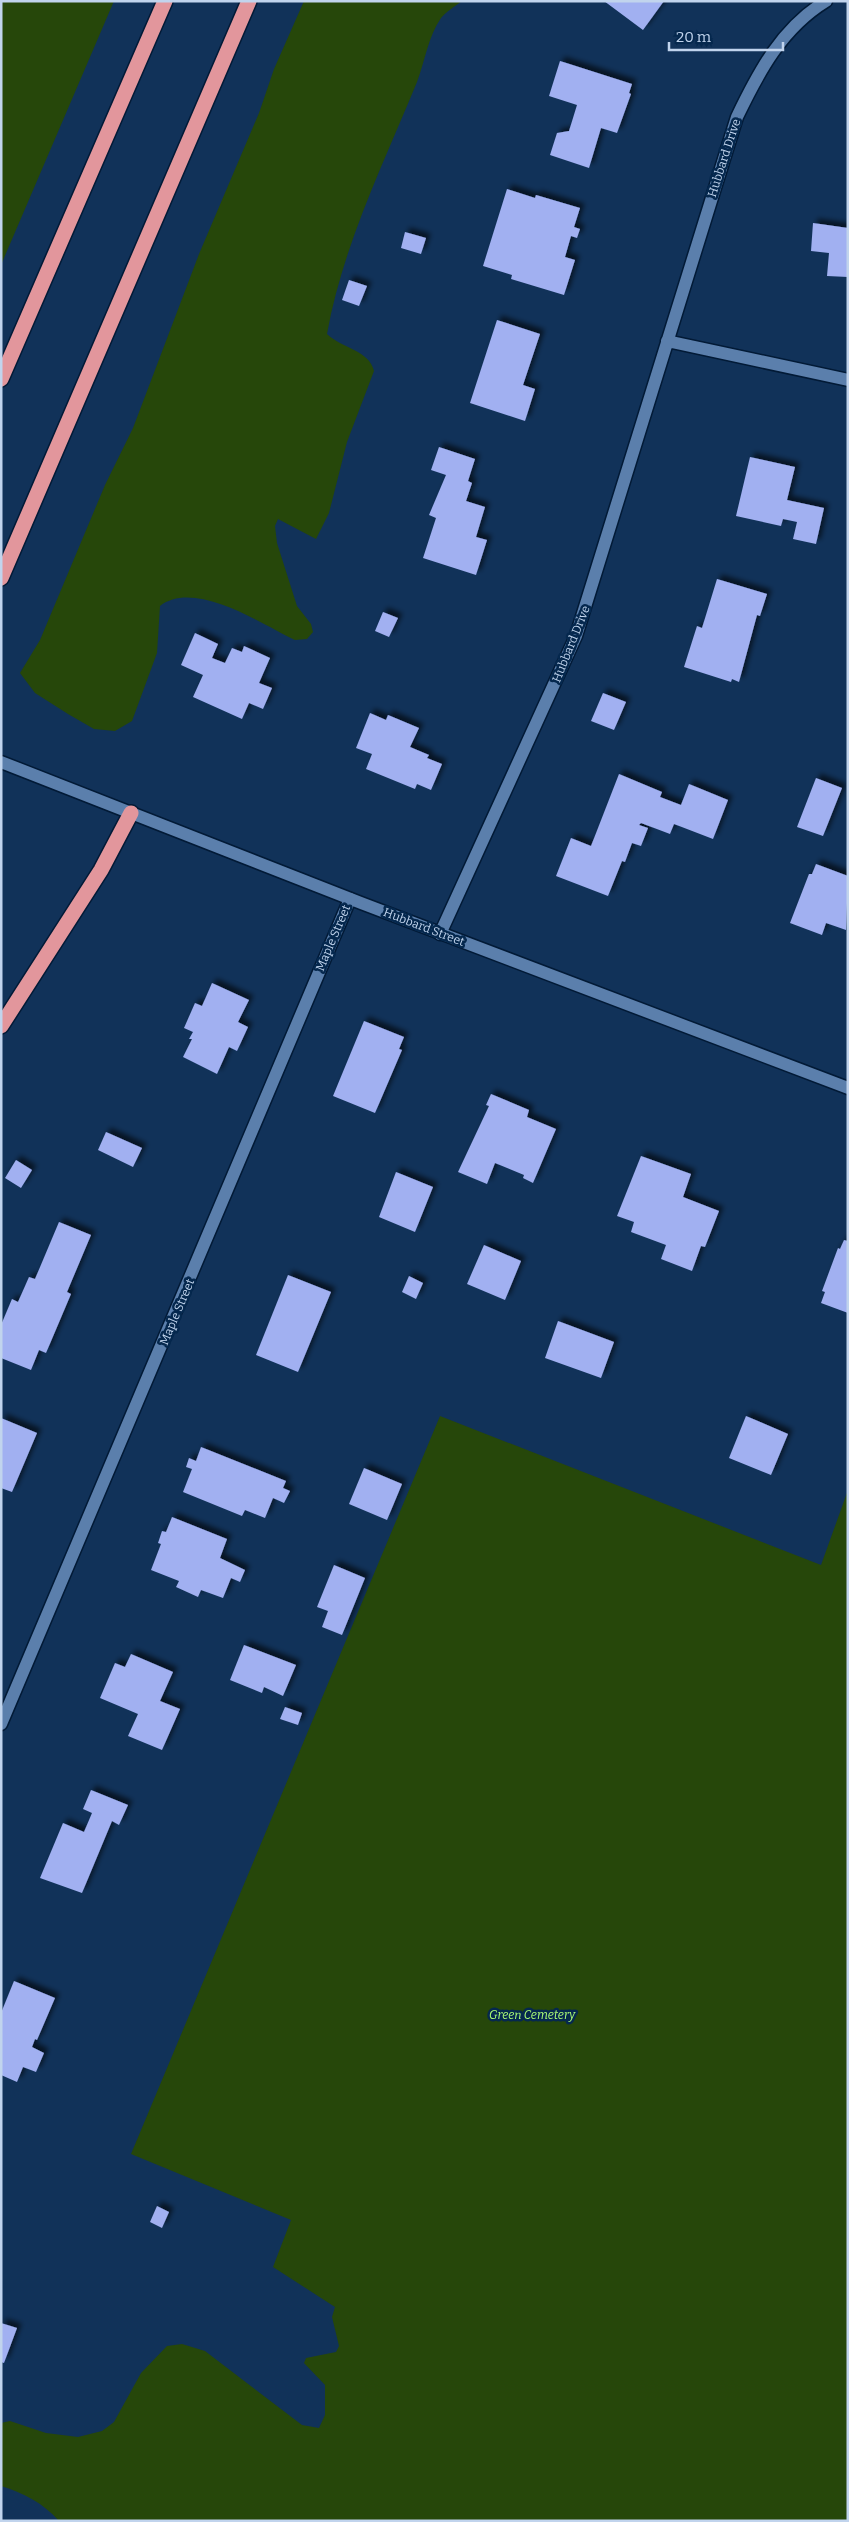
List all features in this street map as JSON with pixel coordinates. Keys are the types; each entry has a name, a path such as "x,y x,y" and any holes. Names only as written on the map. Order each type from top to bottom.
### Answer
{"highway":[{"path":"1,379 165,1"},
{"path":"1,578 249,1"},
{"path":"1,1026 101,870 130,814"}],"street":[{"name":"Hubbard Drive","path":"440,934 576,636 728,142 747,96 771,54 793,26 826,1"},
{"path":"667,341 848,380"},
{"name":"Hubbard Street","path":"1,762 440,934 848,1088"},
{"name":"Maple Street","path":"1,1724 350,899"}],"green space":[{"path":"1,1 114,1 1,265"},
{"path":"304,1 462,1 441,18 433,33 417,82 365,206 334,301 327,334 367,358 374,371 347,442 329,513 316,539 278,519 275,526 277,543 297,606 311,624 313,632 307,639 295,640 228,607 191,598 174,599 160,606 157,653 132,721 115,731 94,729 35,693 20,673 40,640 105,485 133,428 199,254 259,113 274,69"},
{"name":"Green Cemetery","path":"440,1416 821,1565 848,1490 848,2521 59,2521 33,2499 1,2486 1,2423 10,2421 46,2433 78,2437 102,2431 114,2422 141,2373 167,2346 182,2344 205,2351 302,2425 319,2428 325,2415 325,2385 304,2363 306,2358 336,2352 339,2346 332,2317 335,2307 273,2267 291,2220 131,2154"}],"building":[{"path":"604,1 664,1 643,30"},
{"path":"560,61 632,84 629,93 631,94 617,133 601,128 589,168 550,155 557,133 569,131 577,105 549,96"},
{"path":"507,189 535,198 536,195 580,208 574,227 580,229 577,238 571,236 565,257 575,260 564,295 511,279 512,275 483,266"},
{"path":"813,223 848,228 848,277 827,276 829,253 811,251"},
{"path":"405,232 426,238 421,254 401,248"},
{"path":"349,280 367,286 359,306 342,300"},
{"path":"497,320 540,334 523,385 535,389 525,421 470,403"},
{"path":"439,447 475,459 468,481 472,483 466,501 485,507 476,537 487,540 476,575 423,558 436,518 429,515 446,475 431,470"},
{"path":"750,457 795,467 787,500 824,508 816,544 793,539 797,522 783,519 781,526 736,516"},
{"path":"717,579 767,594 760,616 757,615 739,682 732,679 731,682 684,667 697,626 702,628"},
{"path":"383,612 398,618 389,637 375,631"},
{"path":"195,633 218,644 212,658 225,663 232,648 242,652 244,646 270,658 259,683 272,688 263,709 249,703 242,719 193,697 203,675 181,665"},
{"path":"603,693 626,702 614,730 591,721"},
{"path":"370,713 386,720 388,715 419,728 410,747 429,755 427,758 442,764 431,790 417,784 415,789 366,769 372,754 356,748"},
{"path":"619,774 662,792 660,797 681,805 689,784 728,800 713,839 674,824 670,834 641,823 639,825 648,828 641,846 632,843 625,862 622,861 608,896 556,876 571,838 591,846"},
{"path":"816,778 842,788 823,836 797,827"},
{"path":"816,864 848,876 846,930 826,923 822,935 790,923 809,874 812,874"},
{"path":"212,983 249,1000 238,1022 248,1027 237,1051 229,1047 217,1074 183,1057 192,1039 189,1039 193,1032 184,1028 195,1003 202,1006"},
{"path":"364,1021 404,1037 399,1049 402,1050 375,1113 333,1096"},
{"path":"491,1094 529,1110 527,1117 556,1129 533,1183 523,1178 524,1175 495,1163 487,1184 458,1172 489,1106 486,1105"},
{"path":"106,1132 142,1148 133,1167 98,1150"},
{"path":"641,1156 691,1174 683,1197 719,1211 705,1247 701,1246 692,1271 661,1259 666,1245 631,1232 634,1222 617,1216"},
{"path":"16,1160 32,1170 21,1188 5,1178"},
{"path":"396,1172 433,1187 415,1232 379,1217"},
{"path":"59,1222 91,1235 67,1292 71,1294 46,1353 39,1350 31,1370 1,1358 1,1325 12,1299 18,1302 29,1277 35,1279"},
{"path":"844,1240 848,1241 848,1313 821,1303 825,1292 822,1291 838,1248 840,1249"},
{"path":"484,1245 521,1261 505,1300 467,1284"},
{"path":"288,1275 331,1292 298,1372 256,1355"},
{"path":"409,1276 423,1283 416,1299 402,1292"},
{"path":"558,1321 614,1342 601,1378 545,1358"},
{"path":"746,1416 788,1434 771,1475 729,1458"},
{"path":"1,1418 37,1433 12,1492 1,1488"},
{"path":"201,1447 286,1481 283,1488 290,1491 284,1503 273,1498 265,1518 245,1510 242,1516 183,1492 192,1469 186,1467 189,1458 196,1461"},
{"path":"364,1468 402,1484 387,1520 349,1504"},
{"path":"172,1517 227,1539 220,1558 245,1570 240,1582 231,1578 223,1598 201,1590 198,1597 176,1587 179,1581 151,1570 161,1544 158,1543 162,1531 166,1532"},
{"path":"334,1565 365,1578 342,1635 322,1627 328,1611 317,1607"},
{"path":"244,1645 296,1665 283,1696 264,1687 262,1693 230,1680"},
{"path":"131,1654 173,1672 160,1701 180,1709 162,1750 128,1736 138,1714 100,1698 115,1663 125,1667"},
{"path":"285,1707 302,1713 298,1725 280,1719"},
{"path":"91,1790 128,1805 119,1825 112,1821 82,1893 40,1878 63,1823 84,1832 92,1813 83,1809"},
{"path":"14,1981 55,1998 37,2040 35,2039 32,2047 44,2053 36,2072 23,2067 17,2082 1,2075 1,2013"},
{"path":"157,2206 169,2212 162,2228 150,2222"},
{"path":"1,2323 17,2328 4,2363 1,2362"}]}
